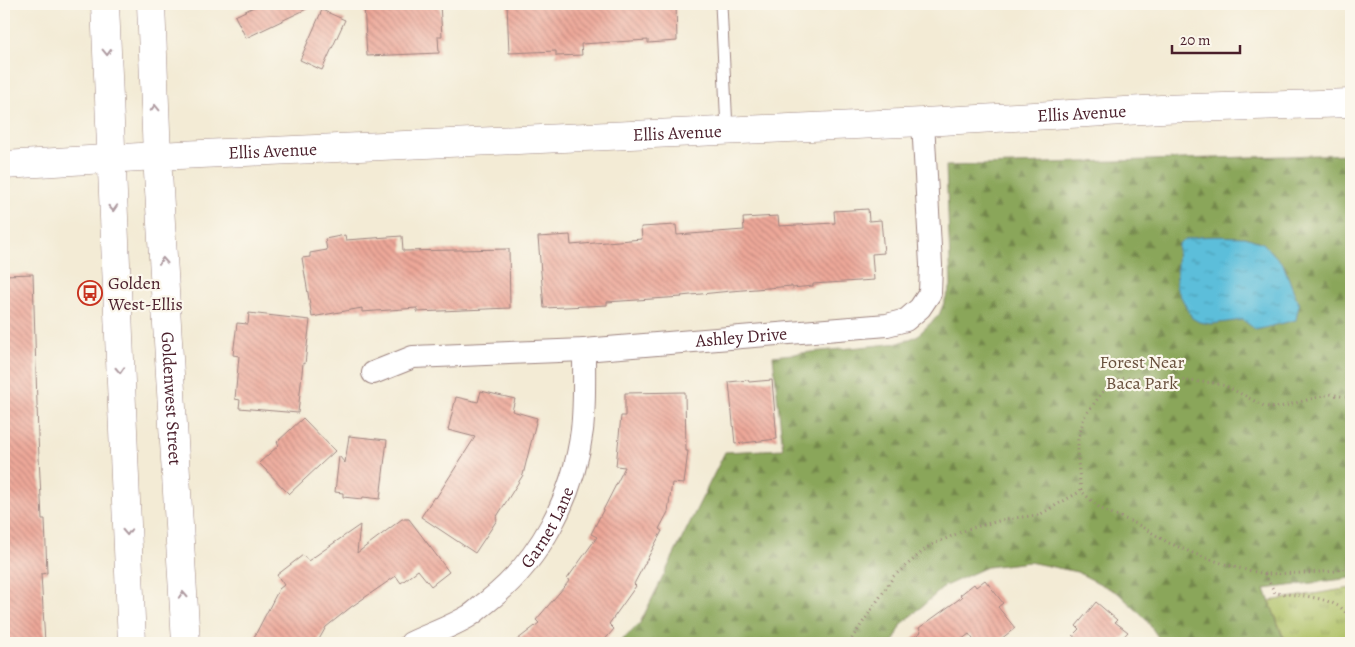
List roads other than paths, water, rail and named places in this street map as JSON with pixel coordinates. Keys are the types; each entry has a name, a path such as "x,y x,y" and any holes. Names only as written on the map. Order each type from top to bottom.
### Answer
{"street":[{"path":"105,4 110,159 132,643"},
{"name":"Goldenwest Street","path":"151,4 157,156 186,643"},
{"name":"Ellis Avenue","path":"4,165 157,156 923,122 1161,109 1351,103"},
{"name":"Ashley Drive","path":"373,373 413,357 584,350 887,325 906,320 920,308 930,293 931,265 923,122"},
{"name":"Garnet Lane","path":"411,643 470,616 500,592 524,568 542,541 558,513 572,477 582,430 584,350"}],"lane":[{"path":"721,4 727,130"}],"water":[{"path":"1200,237 1245,237 1263,243 1283,264 1299,305 1296,320 1256,330 1243,320 1211,324 1199,322 1192,318 1176,287 1178,244 1191,238"}],"place":[{"name":"Golden West-Ellis","path":"90,293"}],"park label":[{"name":"Forest Near Baca Park","path":"1142,372"}]}
